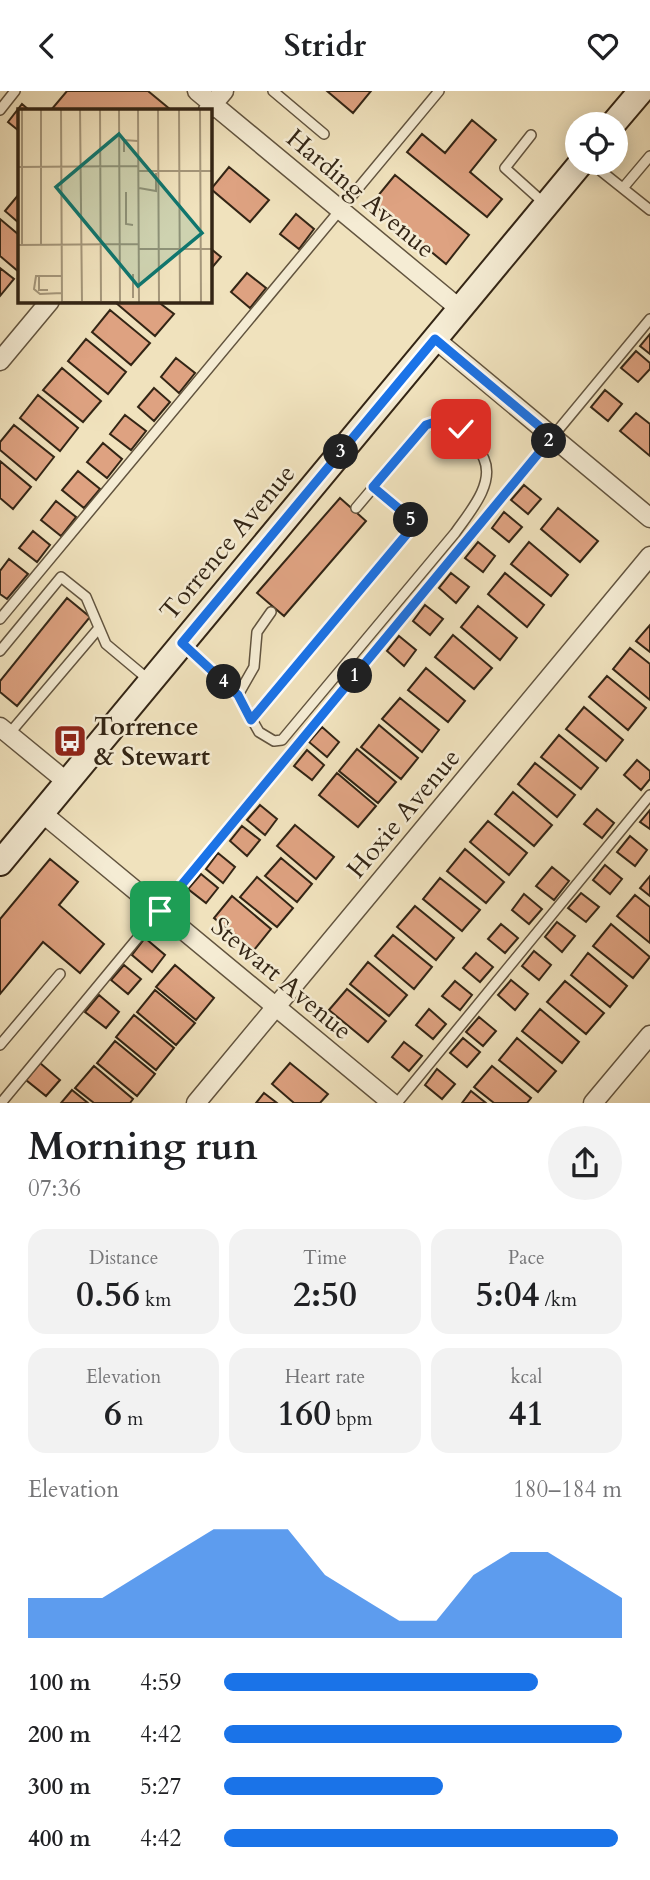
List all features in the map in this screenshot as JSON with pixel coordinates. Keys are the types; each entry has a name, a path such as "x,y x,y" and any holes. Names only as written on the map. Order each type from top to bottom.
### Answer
{"main road":[{"path":"623,112 641,91"},
{"name":"Torrence Avenue","path":"0,863 571,175"}],"street":[{"name":"Harding Avenue","path":"197,91 215,102 460,309"},
{"path":"0,361 48,303"},
{"path":"435,339 650,518"},
{"name":"Hoxie Avenue","path":"196,1103 650,556"},
{"path":"5,731 67,782"},
{"name":"Stewart Avenue","path":"42,813 394,1103"},
{"path":"593,1103 650,1035"}],"lane":[{"path":"0,110 15,91"},
{"path":"273,91 324,134"},
{"path":"0,619 439,91"},
{"path":"531,135 505,168 546,205"},
{"path":"622,188 650,156"},
{"path":"606,175 650,210"},
{"path":"1,1103 650,319"},
{"path":"356,507 426,425 438,421 461,429"},
{"path":"182,643 238,695 259,732 274,741 282,740 455,533 479,498 486,478 485,460 469,436"},
{"path":"251,720 411,529 410,518 373,487"},
{"path":"0,650 61,577 86,597 106,645 150,682"},
{"path":"238,695 254,667 257,632 271,612"},
{"path":"5,731 99,628"},
{"path":"394,1103 650,795"},
{"path":"0,1045 60,974"}],"building":[{"path":"67,91 148,91 170,109 52,109"},
{"path":"327,91 371,91 353,113"},
{"path":"18,109 18,130 8,122"},
{"path":"472,120 496,140 470,172 502,199 487,217 407,152 422,134 445,153"},
{"path":"229,167 269,200 250,222 212,188"},
{"path":"395,175 469,235 446,264 372,203"},
{"path":"18,195 18,222 5,211"},
{"path":"296,214 314,229 299,249 280,234"},
{"path":"0,219 18,234 18,271 0,256"},
{"path":"212,250 221,257 212,268"},
{"path":"0,268 14,279 0,296"},
{"path":"247,273 266,288 250,308 231,292"},
{"path":"116,303 160,303 174,314 155,336"},
{"path":"110,310 150,343 131,365 92,332"},
{"path":"650,334 650,354 640,346"},
{"path":"86,339 126,372 108,394 68,361"},
{"path":"636,351 650,363 650,369 638,382 621,368"},
{"path":"176,358 195,373 179,393 161,377"},
{"path":"62,368 101,401 83,422 43,390"},
{"path":"154,388 170,402 154,421 138,407"},
{"path":"605,390 622,404 608,421 591,407"},
{"path":"38,395 78,428 60,451 20,418"},
{"path":"636,413 650,424 650,456 620,431"},
{"path":"125,415 146,431 131,450 110,434"},
{"path":"14,425 54,457 36,480 0,450 0,442"},
{"path":"103,443 122,459 107,478 87,462"},
{"path":"0,461 31,487 13,509 0,498"},
{"path":"78,471 100,489 84,508 62,490"},
{"path":"524,485 541,499 528,514 511,500"},
{"path":"340,498 366,521 284,616 257,593"},
{"path":"56,501 76,517 61,536 41,520"},
{"path":"558,508 598,541 580,562 541,529"},
{"path":"504,512 522,527 509,542 492,528"},
{"path":"33,531 50,545 37,562 19,548"},
{"path":"478,542 495,556 483,572 465,558"},
{"path":"529,542 568,575 551,596 511,564"},
{"path":"9,559 28,574 7,599 0,594 0,571"},
{"path":"451,573 469,587 456,603 439,588"},
{"path":"505,573 544,605 527,627 488,594"},
{"path":"67,598 90,617 17,706 0,692 0,681"},
{"path":"425,605 443,619 430,635 413,621"},
{"path":"478,606 517,638 500,660 461,627"},
{"path":"650,625 650,652 636,641"},
{"path":"453,635 492,668 474,689 435,657"},
{"path":"399,636 416,650 404,666 387,651"},
{"path":"630,648 650,664 650,700 613,669"},
{"path":"426,668 465,701 448,722 408,690"},
{"path":"607,676 646,708 628,730 589,697"},
{"path":"400,698 439,730 422,752 382,719"},
{"path":"584,707 623,740 606,761 566,729"},
{"path":"379,725 418,758 401,779 361,747"},
{"path":"322,727 339,742 327,757 309,742"},
{"path":"559,735 598,768 581,789 541,757"},
{"path":"357,749 396,782 378,803 339,771"},
{"path":"307,750 324,765 312,780 294,766"},
{"path":"637,760 650,771 650,779 641,790 624,775"},
{"path":"535,763 575,795 557,817 518,784"},
{"path":"337,773 376,806 358,827 319,795"},
{"path":"513,792 552,825 534,846 495,814"},
{"path":"260,805 277,819 265,835 247,820"},
{"path":"597,809 614,823 602,838 584,824"},
{"path":"650,810 650,829 640,822"},
{"path":"488,821 527,853 509,875 470,842"},
{"path":"295,825 334,857 316,879 277,846"},
{"path":"242,826 260,840 247,856 230,841"},
{"path":"630,836 647,850 635,866 617,852"},
{"path":"465,849 504,882 486,903 447,871"},
{"path":"218,853 235,867 223,883 206,869"},
{"path":"281,858 312,884 297,902 265,876"},
{"path":"50,859 78,882 59,905 104,944 80,973 43,942 0,994 0,919"},
{"path":"605,865 622,879 610,894 593,880"},
{"path":"552,867 569,881 554,900 536,886"},
{"path":"201,874 218,888 206,903 188,889"},
{"path":"650,876 650,896 640,888"},
{"path":"257,877 293,908 277,927 240,897"},
{"path":"440,878 480,910 462,931 423,899"},
{"path":"581,893 599,907 586,922 568,908"},
{"path":"524,894 542,909 529,924 512,910"},
{"path":"635,895 650,907 650,943 617,916"},
{"path":"232,896 271,929 254,950 214,918"},
{"path":"415,906 454,938 436,960 397,927"},
{"path":"557,922 575,936 562,952 545,937"},
{"path":"501,924 518,938 505,953 488,939"},
{"path":"611,924 650,957 633,978 593,946"},
{"path":"393,935 432,967 414,989 375,956"},
{"path":"145,938 165,955 152,972 132,955"},
{"path":"534,951 551,965 539,980 522,966"},
{"path":"476,953 493,967 480,982 463,968"},
{"path":"588,953 627,986 610,1007 571,975"},
{"path":"368,962 407,995 389,1016 350,984"},
{"path":"124,965 141,979 128,994 111,980"},
{"path":"175,965 214,998 196,1020 156,987"},
{"path":"511,980 528,994 515,1010 498,995"},
{"path":"455,981 472,995 460,1010 442,996"},
{"path":"565,981 604,1013 586,1034 547,1002"},
{"path":"347,989 386,1021 368,1042 329,1010"},
{"path":"155,990 195,1023 176,1045 137,1012"},
{"path":"99,995 119,1012 106,1028 85,1012"},
{"path":"429,1009 446,1024 433,1039 416,1025"},
{"path":"540,1009 579,1042 562,1063 522,1031"},
{"path":"134,1015 174,1048 156,1070 116,1037"},
{"path":"479,1017 496,1031 483,1046 466,1032"},
{"path":"463,1038 480,1052 467,1067 450,1053"},
{"path":"517,1038 556,1071 538,1092 499,1060"},
{"path":"115,1041 155,1074 137,1096 97,1063"},
{"path":"404,1042 422,1056 409,1071 392,1057"},
{"path":"40,1063 60,1080 46,1096 26,1080"},
{"path":"290,1063 328,1094 320,1103 294,1103 272,1084"},
{"path":"94,1066 133,1099 130,1103 94,1103 75,1088"},
{"path":"492,1066 531,1098 527,1103 494,1103 474,1087"},
{"path":"437,1069 455,1084 442,1099 425,1085"},
{"path":"72,1090 88,1103 61,1103"},
{"path":"471,1091 486,1103 462,1103"},
{"path":"264,1093 277,1103 256,1103"}],"place":[{"name":"Torrence & Stewart","path":"70,741"}],"route":[{"path":"160,911 552,437 435,339 182,643 238,695 251,720 411,529 410,518 373,487 426,425 438,421 461,429"}]}
